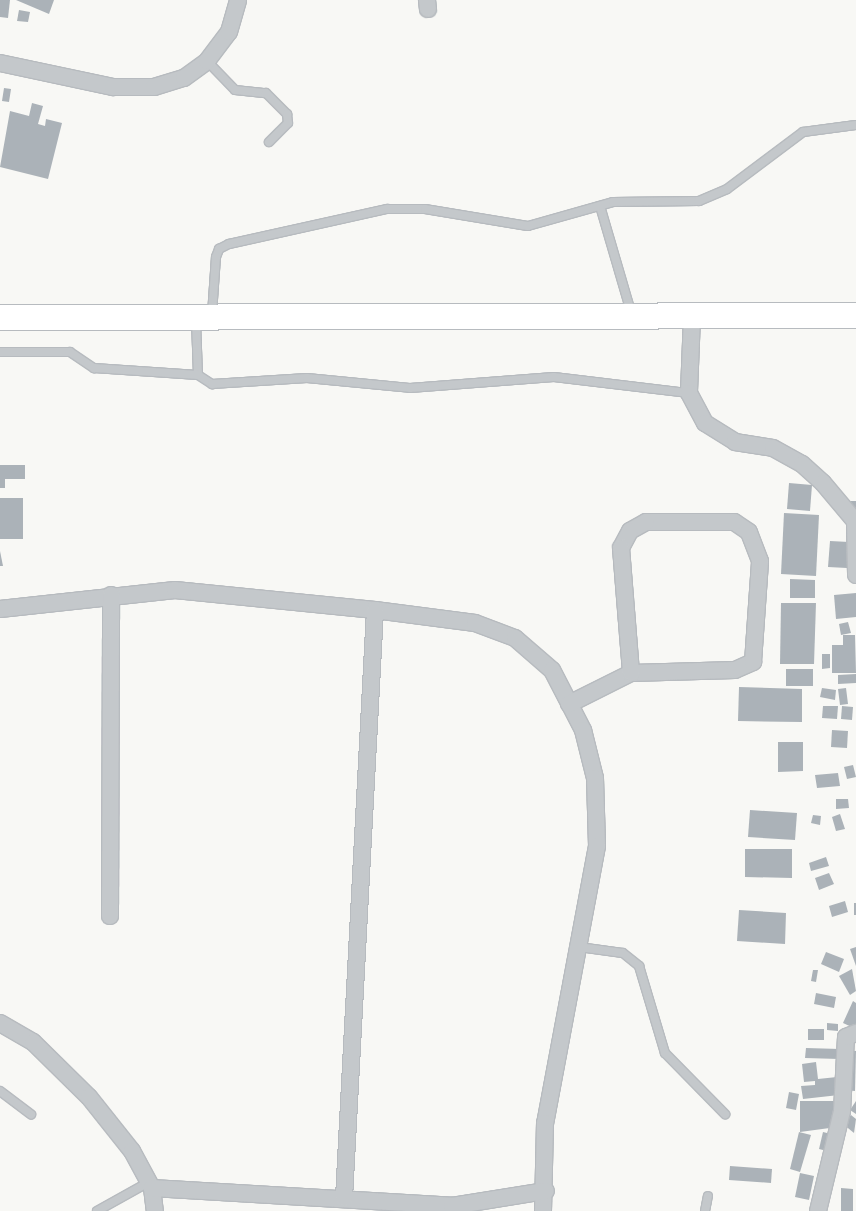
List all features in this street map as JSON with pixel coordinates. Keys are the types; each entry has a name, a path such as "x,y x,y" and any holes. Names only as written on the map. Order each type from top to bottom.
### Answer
{"main road":[{"path":"0,317 692,317 856,315"}],"street":[{"path":"0,62 113,87 154,86 184,78 207,61 229,32 238,0"},
{"path":"692,317 689,393 704,423 735,442 773,448 802,464 855,520 856,575"},
{"path":"569,704 631,673 735,670 753,662 760,561 749,532 734,522 646,522 630,531 621,548 631,673"},
{"path":"0,609 111,595 175,590 375,610 475,623 515,638 552,670 582,730 595,778 598,846 545,1123 546,1192 543,1211"},
{"path":"110,916 111,595"},
{"path":"344,1198 375,610"},
{"path":"0,1023 33,1042 89,1097 132,1151 150,1185 155,1211"},
{"path":"818,1211 842,1111 846,1037 856,1033"},
{"path":"150,1185 344,1198 455,1208 546,1192"}],"lane":[{"path":"207,61 235,90 266,93 288,114 288,124 269,142"},
{"path":"198,375 204,316 216,257 218,249 228,244 387,209 425,210 528,226 600,206 716,196 803,132 856,125"},
{"path":"600,206 633,317"},
{"path":"0,352 70,352 94,368 198,375 212,384 307,378 410,388 584,378 689,393"},
{"path":"579,947 623,953 639,966 664,1053 725,1114"},
{"path":"0,1091 31,1114"},
{"path":"97,1211 150,1185"},
{"path":"705,1211 708,1196"}],"building":[{"path":"0,0 10,0 8,18 0,17"},
{"path":"16,0 54,0 49,14"},
{"path":"19,10 30,12 28,22 17,21"},
{"path":"4,88 11,89 9,102 2,101"},
{"path":"32,103 43,106 38,124 45,126 46,119 62,123 48,179 0,167 10,111 29,116"},
{"path":"0,465 25,465 25,479 5,479 5,488 0,488"},
{"path":"789,483 812,485 810,511 787,509"},
{"path":"0,498 23,498 23,539 0,539"},
{"path":"849,501 856,501 856,511"},
{"path":"784,513 819,515 816,576 781,574"},
{"path":"830,541 849,542 847,568 828,567"},
{"path":"0,551 3,566 0,566"},
{"path":"790,579 815,580 815,598 790,598"},
{"path":"856,593 856,617 836,619 834,595"},
{"path":"781,603 816,603 814,664 780,664"},
{"path":"848,622 851,633 841,635 839,624"},
{"path":"843,635 855,635 856,673 832,673 832,645 843,645"},
{"path":"822,654 830,654 830,668 822,669"},
{"path":"786,669 813,669 813,686 786,686"},
{"path":"856,674 856,683 838,684 838,675"},
{"path":"739,687 802,689 802,722 738,721"},
{"path":"822,688 836,690 835,700 820,697"},
{"path":"846,688 848,704 840,705 838,689"},
{"path":"823,706 838,706 837,719 822,718"},
{"path":"842,706 853,707 852,720 841,719"},
{"path":"832,730 848,731 847,748 831,747"},
{"path":"778,742 803,742 803,771 778,772"},
{"path":"853,765 856,777 847,779 844,767"},
{"path":"838,773 840,786 817,788 815,775"},
{"path":"836,799 848,799 849,808 836,809"},
{"path":"750,810 797,813 795,840 748,837"},
{"path":"840,814 845,829 836,831 832,817"},
{"path":"813,815 821,816 820,825 811,823"},
{"path":"745,849 792,849 792,878 745,877"},
{"path":"826,857 829,866 811,871 809,863"},
{"path":"829,873 834,884 819,890 815,878"},
{"path":"845,901 848,912 832,917 829,906"},
{"path":"854,903 856,903 856,915 854,915"},
{"path":"739,910 786,913 785,944 737,941"},
{"path":"856,947 856,966 850,949"},
{"path":"826,952 844,959 839,972 821,964"},
{"path":"852,969 856,991 850,995 839,976"},
{"path":"813,970 818,970 816,982 811,981"},
{"path":"816,993 836,997 834,1008 814,1004"},
{"path":"853,1001 856,1003 856,1029 843,1023"},
{"path":"827,1023 838,1024 838,1031 827,1030"},
{"path":"808,1029 824,1029 824,1040 808,1040"},
{"path":"806,1048 840,1049 839,1059 805,1058"},
{"path":"848,1050 856,1051 855,1091 844,1090"},
{"path":"816,1062 818,1079 837,1077 839,1095 803,1099 801,1086 815,1085 815,1081 804,1082 802,1064"},
{"path":"789,1092 799,1094 796,1110 786,1108"},
{"path":"800,1101 837,1101 837,1127 800,1132"},
{"path":"856,1101 856,1114 850,1110"},
{"path":"851,1115 856,1119 854,1133 843,1124"},
{"path":"799,1132 811,1135 800,1172 790,1169"},
{"path":"823,1132 835,1135 831,1152 819,1149"},
{"path":"730,1166 772,1169 771,1183 729,1180"},
{"path":"800,1173 814,1176 809,1200 795,1197"},
{"path":"841,1188 853,1189 853,1211 841,1211"}]}
